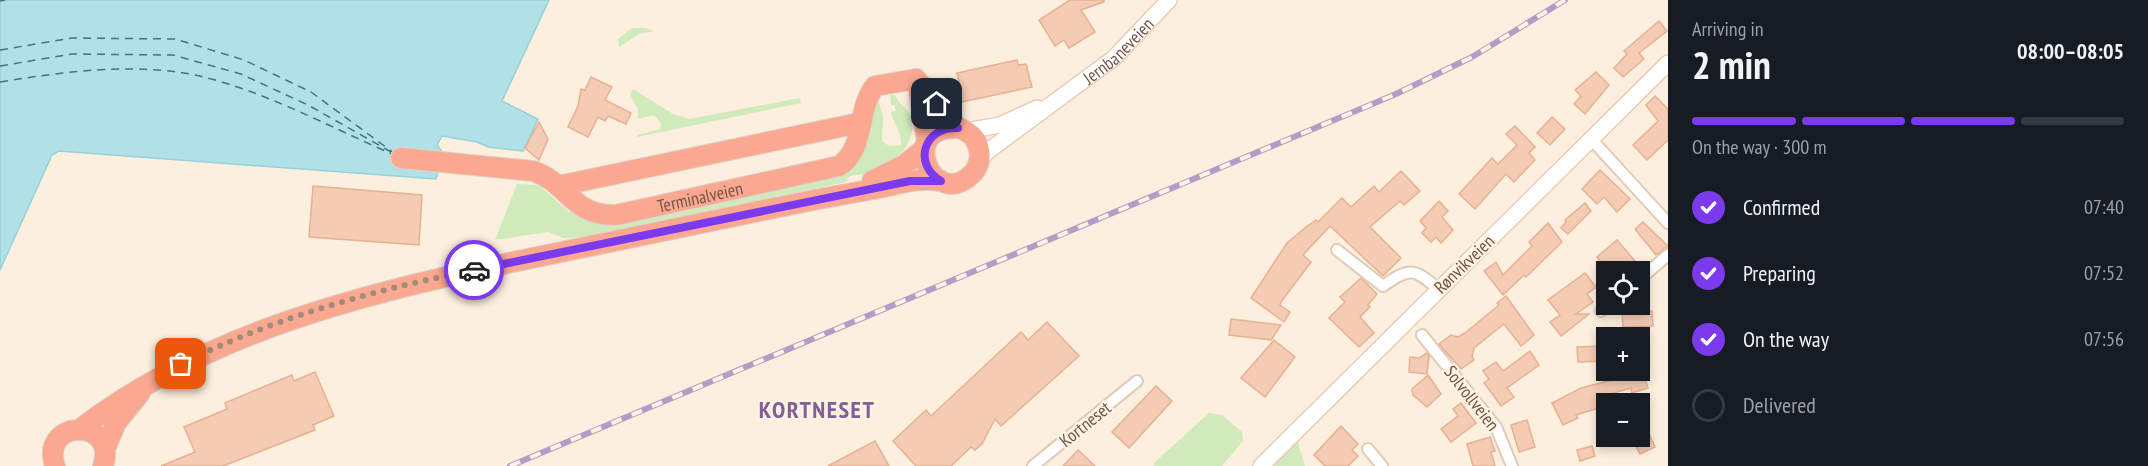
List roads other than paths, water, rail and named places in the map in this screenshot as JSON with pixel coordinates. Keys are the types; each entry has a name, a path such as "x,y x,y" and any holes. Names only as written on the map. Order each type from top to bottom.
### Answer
{"highway":[{"name":"Terminalveien","path":"401,158 533,171 558,186 582,208 603,216 616,215 830,169 847,161 854,151 865,101 875,86 916,80"},
{"path":"916,80 976,141 979,161"},
{"path":"916,80 922,94 926,145 925,165 929,172 941,181"},
{"path":"558,186 860,123"},
{"name":"Jernbaneveien","path":"836,195 891,173 926,145 940,129 962,129"},
{"name":"Jernbaneveien","path":"54,465 53,453 58,440 69,431 80,429 126,396 212,349 335,304 420,281 836,195 910,181 962,181 974,173 979,161"},
{"name":"Jernbaneveien","path":"104,457 116,423 145,386"},
{"name":"Jernbaneveien","path":"80,429 95,435 104,457"}],"street":[{"name":"Jernbaneveien","path":"979,161 988,151 1114,58 1169,0"},
{"name":"Rønvikveien","path":"1261,466 1668,63"},
{"name":"Jernbaneveien","path":"962,129 1000,125 1064,94"},
{"path":"1592,140 1668,223"},
{"path":"1337,250 1383,286 1409,271 1421,273 1438,289"},
{"path":"1650,270 1668,255"},
{"name":"Solvollveien","path":"1422,335 1496,427 1512,466"},
{"name":"Kortneset","path":"1033,466 1137,381"},
{"path":"1368,449 1382,466"}],"water":[{"path":"0,0 549,0 502,101 538,119 523,151 488,147 477,142 442,136 437,145 443,153 436,179 59,151 52,155 0,270"}],"railway":[{"path":"510,466 1396,94 1472,57 1565,0"}],"district":[{"name":"KORTNESET","path":"817,409"}]}
